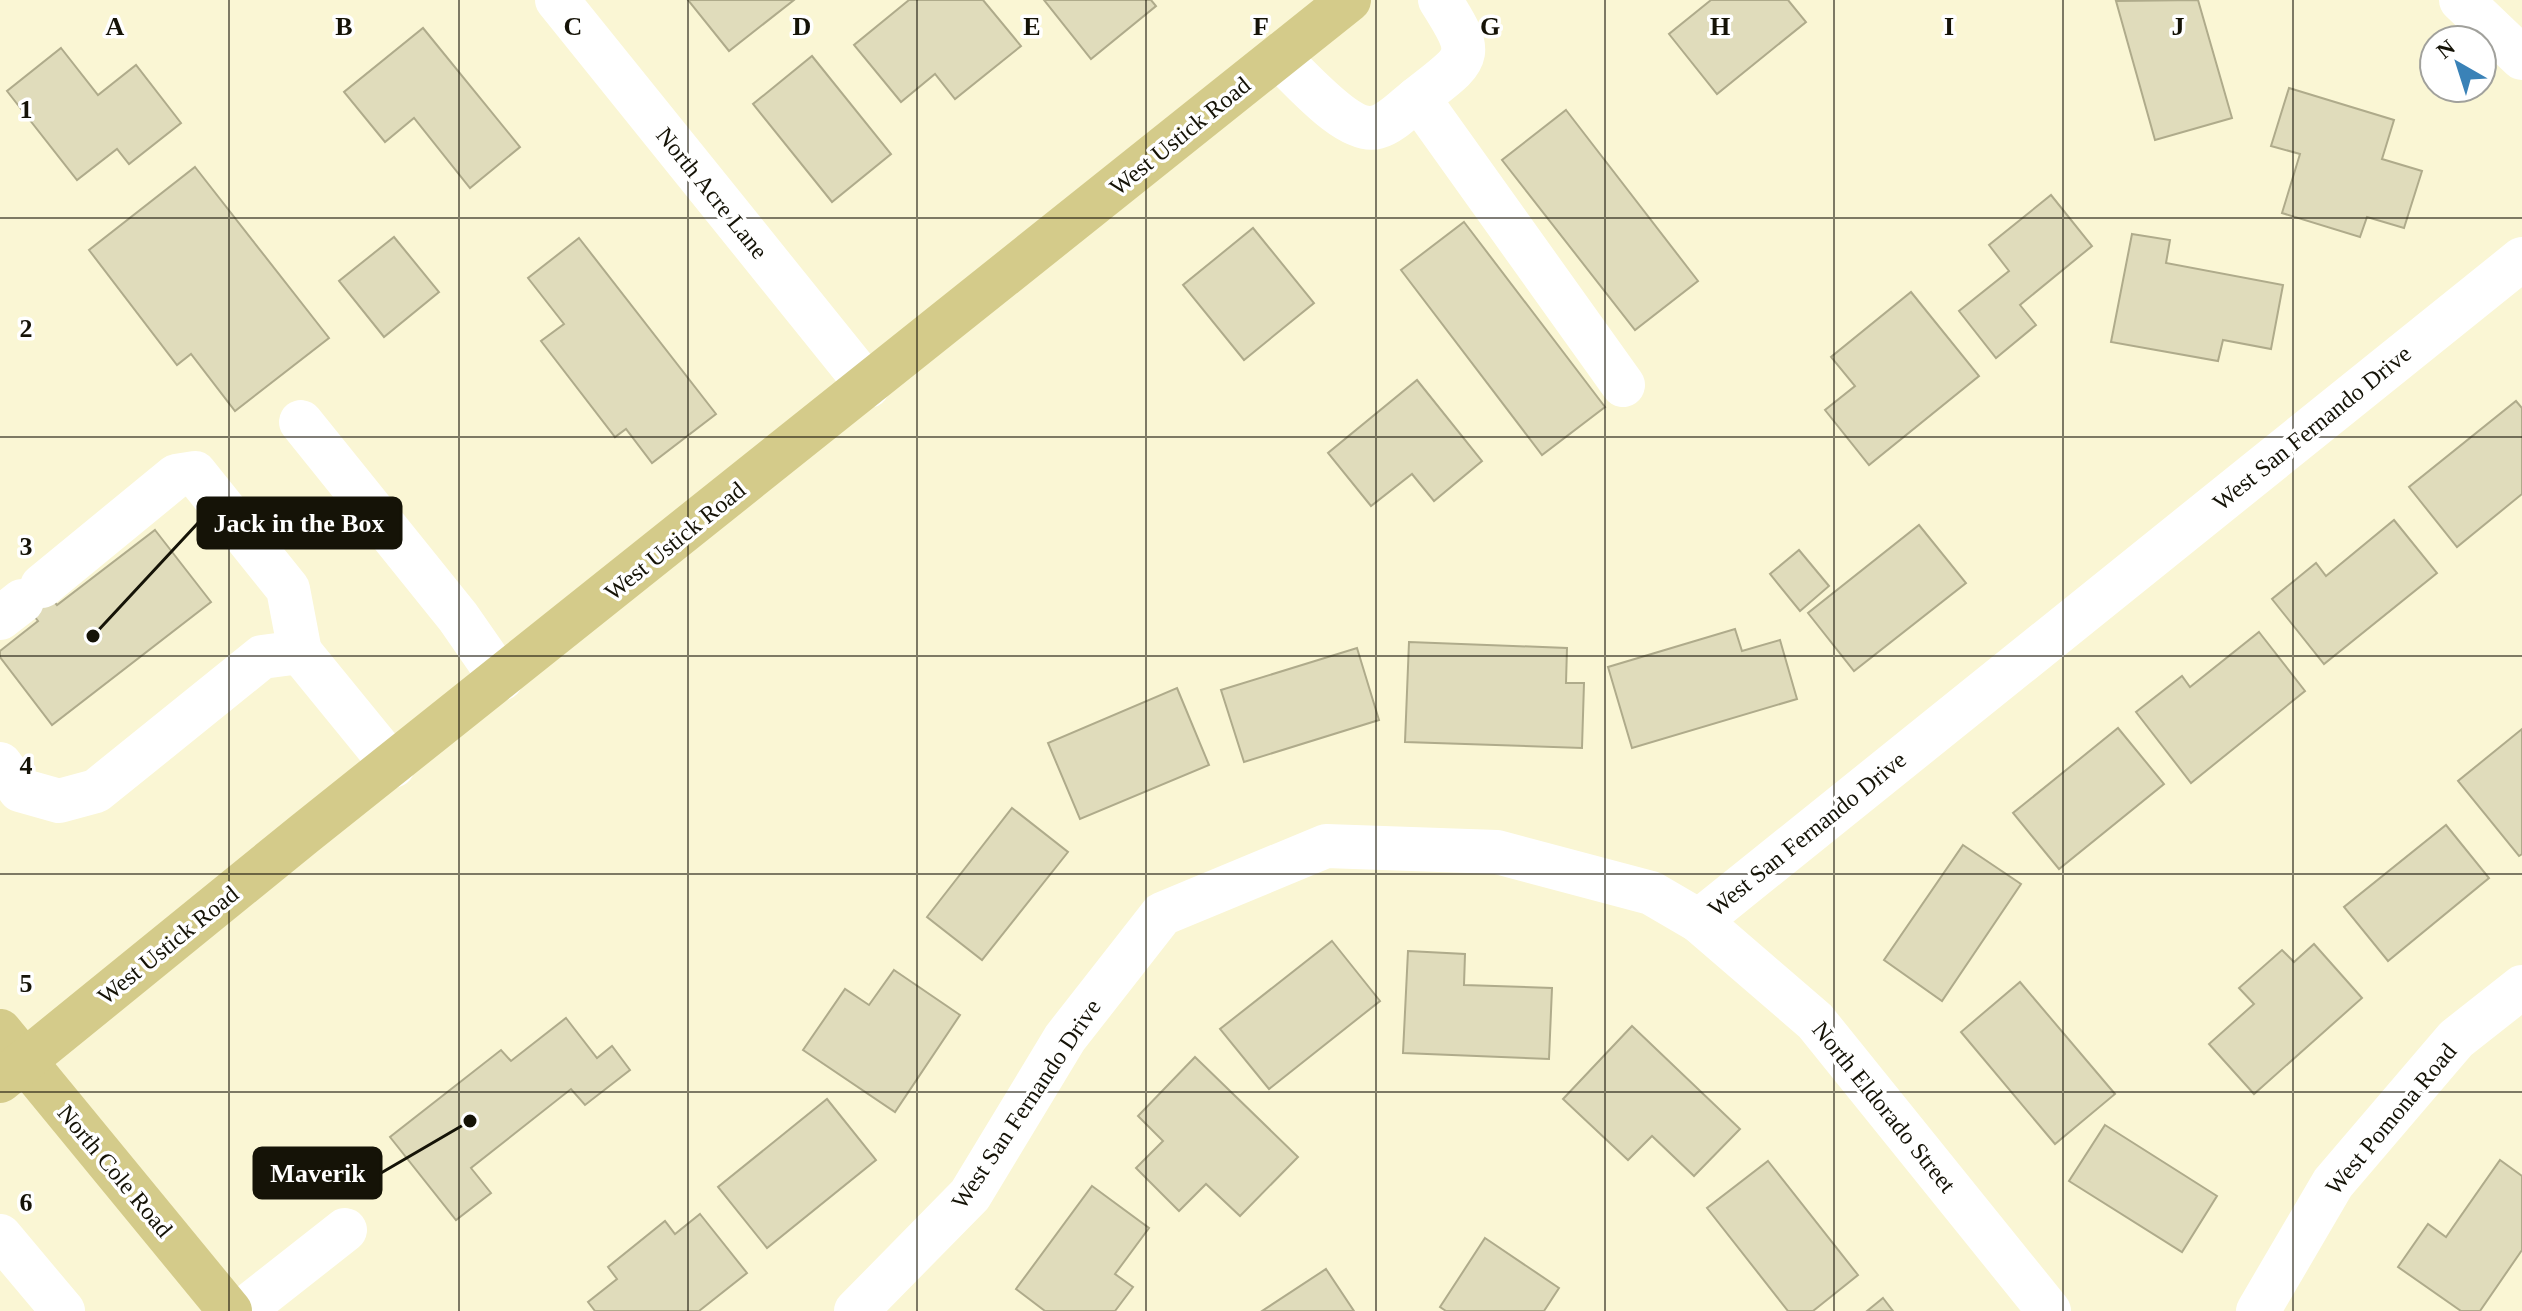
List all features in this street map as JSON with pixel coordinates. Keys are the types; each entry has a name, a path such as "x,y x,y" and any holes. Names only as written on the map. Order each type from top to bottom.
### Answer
{"main road":[{"name":"West Ustick Road","path":"8,1058 393,766 1349,0"},
{"name":"North Cole Road","path":"8,1058 230,1311"}],"street":[{"name":"North Acre Lane","path":"557,0 868,386"},
{"path":"1278,57 1344,118 1358,126 1379,127 1450,73 1464,54 1465,42 1440,0"},
{"path":"2461,0 2522,58"},
{"path":"1418,98 1623,385"},
{"name":"West San Fernando Drive","path":"856,1311 970,1195 1065,1038 1162,914 1326,846 1497,852 1651,893 1699,921 2522,259"},
{"path":"301,422 458,617 501,679"},
{"path":"21,602 176,476 195,473 288,589 300,652 393,766"},
{"path":"0,764 20,790 59,801 96,791 262,657 300,652"},
{"name":"North Eldorado Street","path":"1699,921 1815,1021 2049,1311"},
{"name":"West Pomona Road","path":"2258,1311 2333,1183 2456,1039 2522,987"},
{"path":"242,1311 345,1230"},
{"path":"0,1236 63,1311"}],"building":[{"path":"688,0 794,0 729,51"},
{"path":"909,0 983,0 1021,46 955,99 935,74 901,102 854,45"},
{"path":"1044,0 1151,0 1156,6 1091,59"},
{"path":"1711,0 1788,0 1806,22 1717,94 1669,34"},
{"path":"2198,0 2232,118 2155,140 2116,1"},
{"path":"423,28 520,147 470,188 414,118 385,142 344,92"},
{"path":"61,48 98,95 136,65 181,123 129,164 117,149 77,180 7,91"},
{"path":"812,56 891,154 832,202 753,104"},
{"path":"2289,88 2394,120 2382,159 2422,171 2404,228 2367,217 2360,237 2282,213 2300,154 2271,146"},
{"path":"1566,110 1698,281 1635,330 1502,160"},
{"path":"195,167 329,338 235,411 191,354 177,365 89,250"},
{"path":"2051,195 2092,246 2020,305 2036,325 1996,358 1959,311 2009,271 1989,245"},
{"path":"1464,222 1605,407 1542,455 1401,270"},
{"path":"1253,228 1314,303 1244,360 1183,285"},
{"path":"2132,234 2170,240 2166,263 2283,285 2271,349 2223,340 2218,361 2111,342"},
{"path":"394,237 439,292 384,337 339,281"},
{"path":"579,238 716,414 652,463 626,429 615,437 541,341 564,324 528,278"},
{"path":"1911,292 1979,376 1869,465 1825,410 1855,386 1831,357"},
{"path":"1417,380 1482,461 1434,501 1412,474 1371,506 1328,453"},
{"path":"2516,401 2522,408 2522,494 2457,547 2409,487"},
{"path":"2394,520 2437,573 2324,664 2272,599 2316,563 2326,576"},
{"path":"1919,525 1966,583 1854,671 1808,613"},
{"path":"155,530 211,602 52,725 0,657 0,651 38,621 22,601 35,578 57,605"},
{"path":"1799,550 1829,586 1800,611 1770,574"},
{"path":"1735,629 1742,651 1780,640 1797,699 1632,748 1608,667"},
{"path":"2259,632 2305,691 2191,783 2136,712 2182,676 2190,687"},
{"path":"1409,642 1567,648 1566,683 1584,683 1582,748 1405,742"},
{"path":"1357,648 1379,720 1244,762 1221,690"},
{"path":"1177,688 1209,765 1080,819 1048,743"},
{"path":"2118,728 2164,784 2059,869 2013,813"},
{"path":"2522,729 2522,854 2519,856 2458,781"},
{"path":"1012,808 1068,852 982,960 927,917"},
{"path":"2446,825 2489,878 2388,961 2344,907"},
{"path":"1963,845 2021,884 1942,1001 1884,960"},
{"path":"1332,941 1380,1001 1269,1089 1220,1029"},
{"path":"2314,944 2362,998 2254,1094 2209,1044 2254,1004 2239,988 2282,950 2294,962"},
{"path":"1408,951 1465,954 1464,985 1552,988 1549,1059 1403,1053"},
{"path":"894,970 960,1015 895,1112 803,1050 845,989 869,1005"},
{"path":"2020,982 2115,1094 2055,1144 1961,1032"},
{"path":"566,1018 597,1058 612,1046 630,1070 585,1105 571,1089 471,1168 491,1193 456,1220 390,1137 501,1050 511,1061"},
{"path":"1632,1026 1740,1129 1694,1176 1652,1136 1628,1160 1563,1099"},
{"path":"1195,1057 1298,1157 1240,1216 1206,1184 1179,1211 1136,1168 1163,1141 1138,1116"},
{"path":"827,1099 876,1160 767,1248 718,1187"},
{"path":"2105,1125 2217,1196 2182,1252 2069,1181"},
{"path":"2500,1160 2522,1176 2522,1250 2480,1311 2461,1311 2398,1267 2428,1224 2446,1237"},
{"path":"1768,1161 1858,1275 1813,1311 1788,1311 1707,1208"},
{"path":"1092,1186 1149,1228 1115,1274 1133,1287 1115,1311 1045,1311 1016,1289"},
{"path":"700,1214 747,1273 699,1311 595,1311 588,1302 617,1279 608,1267 665,1221 675,1234"},
{"path":"1485,1238 1559,1288 1544,1311 1446,1311 1440,1307"},
{"path":"1326,1269 1354,1311 1262,1311"},
{"path":"1883,1298 1893,1311 1867,1311"}],"place":[{"name":"Jack in the Box","path":"93,636"},
{"name":"Maverik","path":"470,1121"}]}
